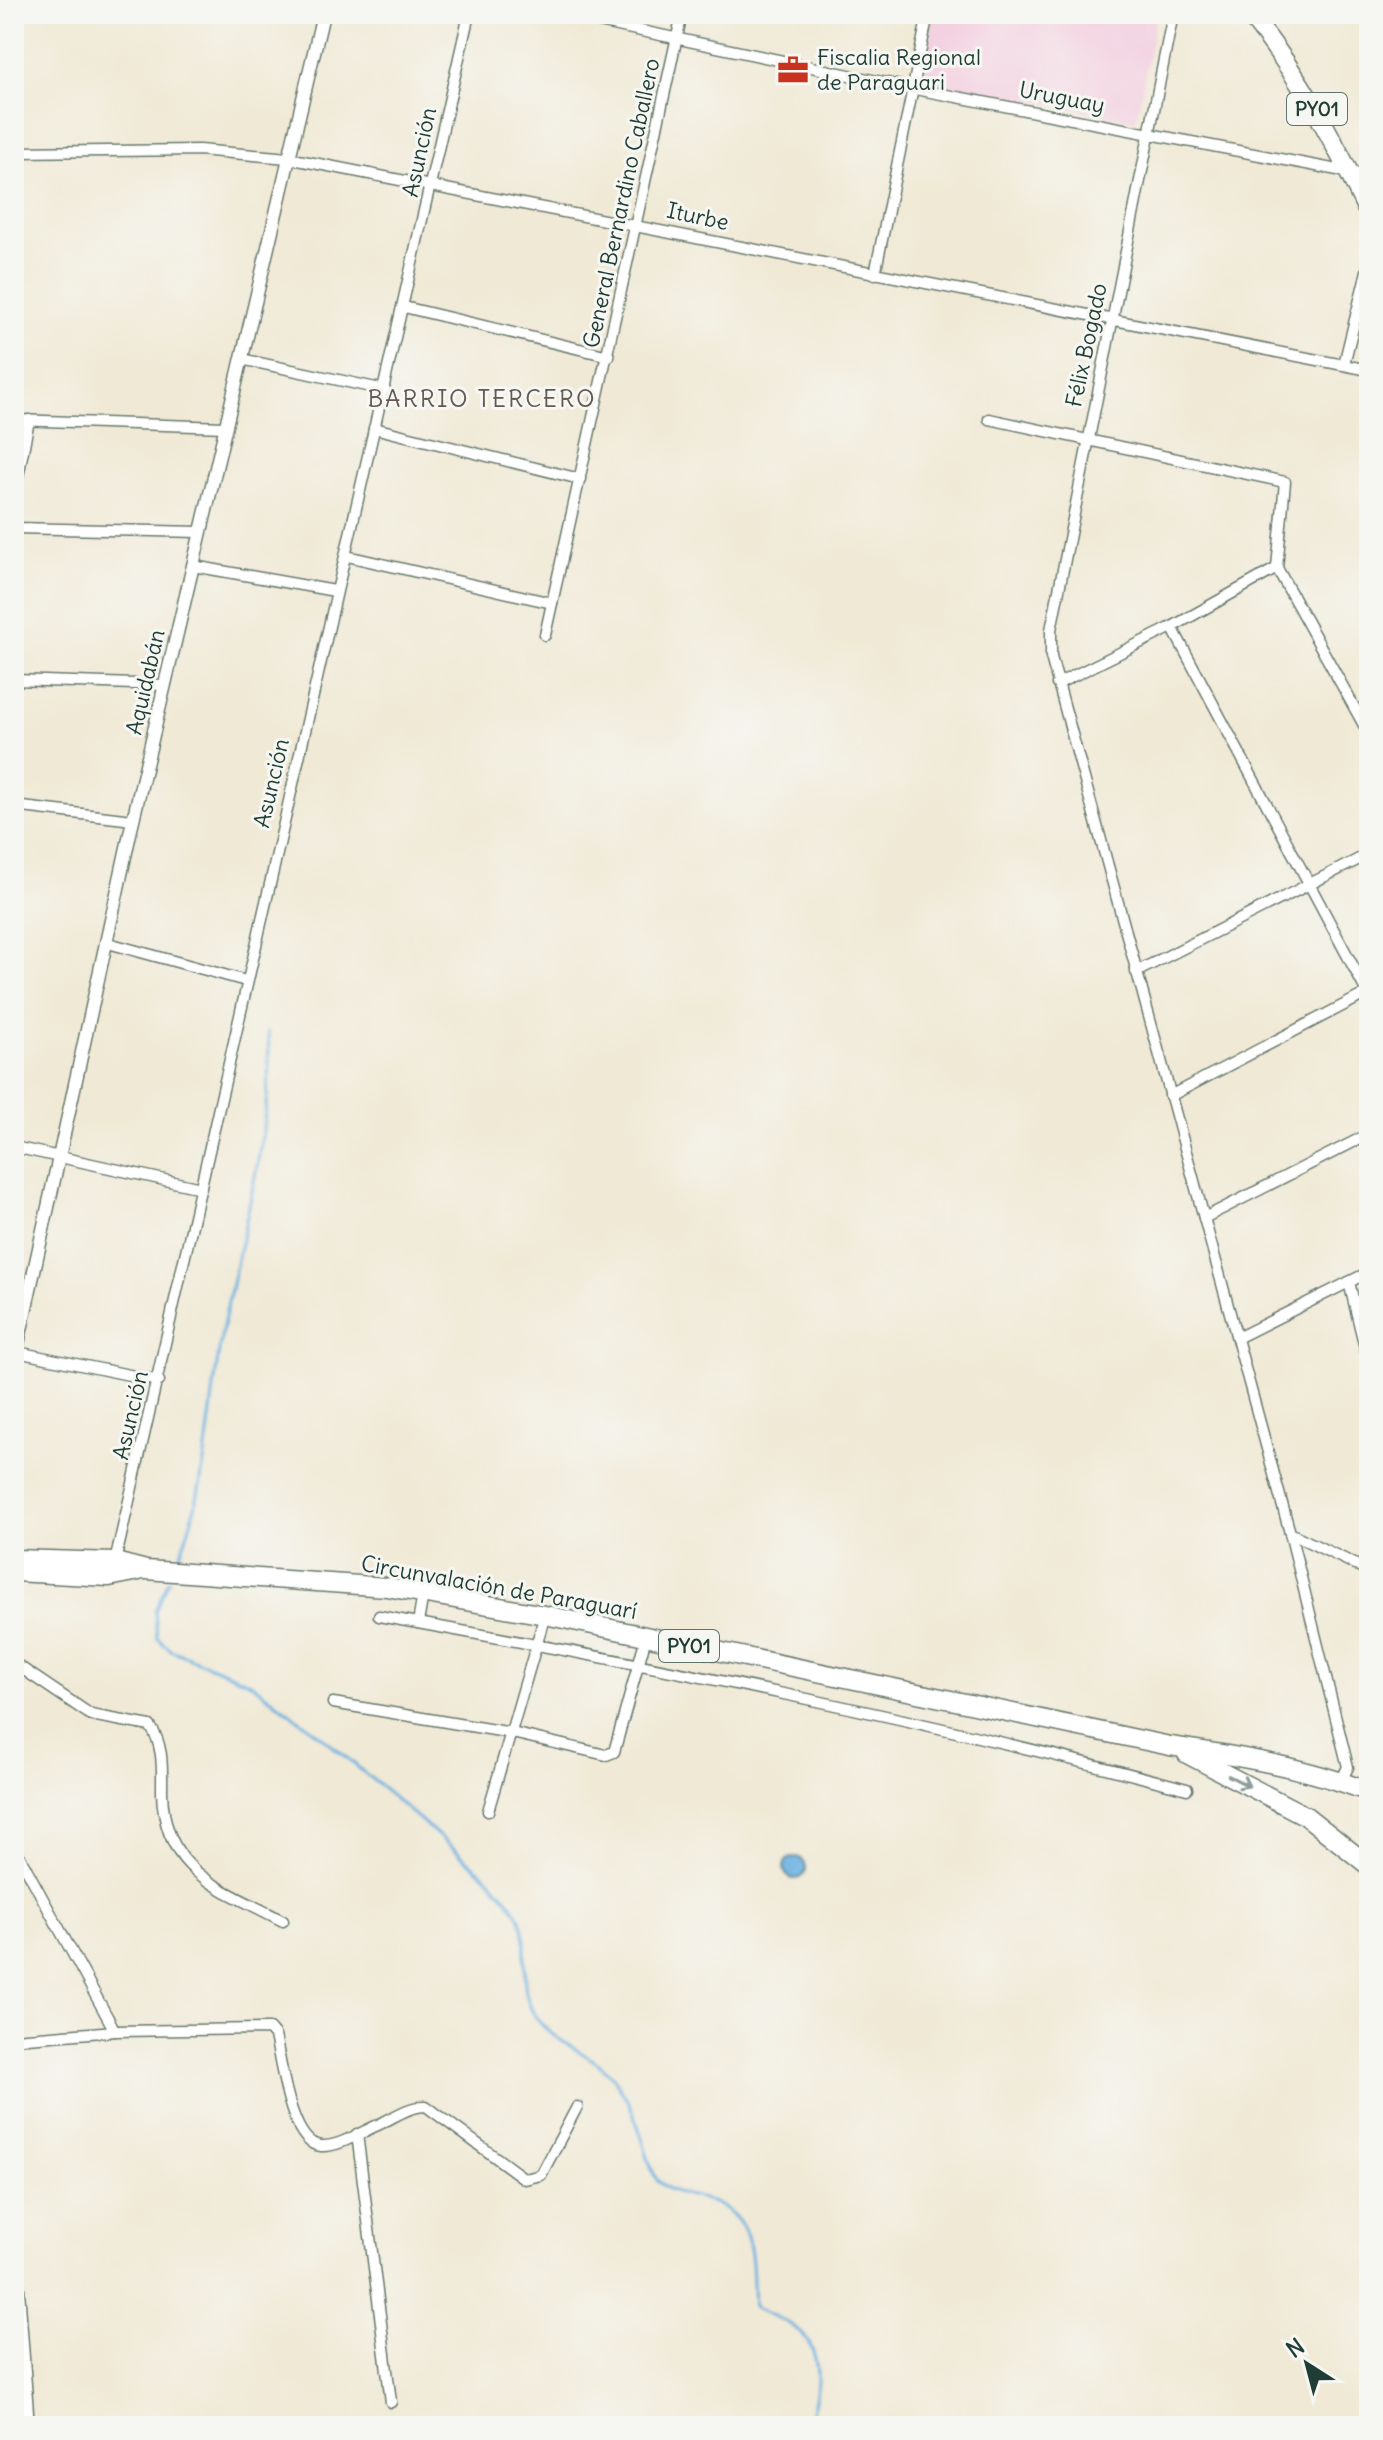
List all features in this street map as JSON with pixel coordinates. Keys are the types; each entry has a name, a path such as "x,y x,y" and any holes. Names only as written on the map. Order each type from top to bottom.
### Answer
{"highway":[{"name":"PY01","path":"1249,14 1305,89 1369,214"},
{"name":"Circunvalación de Paraguarí","path":"14,1559 115,1562 146,1570 387,1587 545,1615 1170,1746 1231,1755 1341,1781 1369,1792"},
{"name":"Circunvalación de Paraguarí","path":"14,1572 109,1577 146,1570"},
{"name":"Circunvalación de Paraguarí","path":"1170,1746 1306,1816 1369,1866"}],"street":[{"name":"Aquidabán","path":"15,1357 133,820 323,14"},
{"name":"Asunción","path":"115,1562 159,1381 246,981 335,591 347,556 469,14"},
{"name":"Uruguay","path":"561,14 678,36 915,89 1369,176"},
{"name":"General Bernardino Caballero","path":"545,635 638,225 682,14"},
{"path":"875,274 928,14"},
{"name":"Félix Bogado","path":"1173,14 1087,440 1051,630 1051,657 1290,1533 1348,1767 1341,1781"},
{"name":"Iturbe","path":"14,152 199,150 288,158 1369,370"},
{"path":"1344,364 1369,263"},
{"path":"404,307 609,356"},
{"path":"241,359 385,390"},
{"path":"989,419 1285,482 1277,568 1369,734"},
{"path":"14,420 225,427"},
{"path":"14,497 29,420"},
{"path":"374,428 580,479"},
{"path":"14,528 200,532"},
{"path":"347,556 552,603"},
{"path":"193,566 335,591"},
{"path":"1057,684 1172,627 1277,568"},
{"path":"1170,1096 1368,995 1172,627"},
{"path":"14,680 165,685"},
{"path":"14,806 133,820"},
{"path":"1136,972 1369,854"},
{"path":"108,943 246,981"},
{"path":"1204,1218 1369,1134"},
{"path":"14,1147 201,1188"},
{"path":"1237,1338 1369,1272"},
{"path":"1349,1282 1369,1364"},
{"path":"15,1357 159,1381"},
{"path":"1290,1533 1369,1571"},
{"path":"418,1623 423,1594"},
{"path":"488,1811 545,1615"},
{"path":"379,1616 639,1662 1069,1758 1187,1789"},
{"path":"333,1703 512,1733 606,1755 614,1752 646,1637"},
{"path":"14,1663 91,1715 150,1726 160,1750 165,1818 170,1840 180,1857 200,1878 283,1921"},
{"path":"14,1846 115,2031"},
{"path":"14,2039 115,2031 269,2029 275,2036 291,2109 299,2129 320,2146 426,2106 525,2179 532,2180 541,2175 577,2107"},
{"path":"357,2134 391,2402"},
{"path":"14,2221 29,2426"}],"shaded area":[{"path":"933,14 1157,14 1136,121 921,79"}],"water":[{"path":"795,1857 803,1860 806,1868 803,1876 795,1879 787,1876 784,1868 787,1860"}],"waterway":[{"path":"175,1566 195,1509 223,1327 261,1141 269,1067 268,1032"},
{"path":"169,1580 155,1611 157,1638 171,1650 249,1682 321,1736 492,1881 512,1905 524,1932 525,1989 538,2020 556,2037 606,2070 620,2087 637,2123 657,2180 675,2192 716,2204 731,2213 741,2225 751,2253 754,2307 790,2324 811,2347 817,2387 807,2426"}],"place":[{"name":"Fiscalia Regional de Paraguari","path":"793,70"}],"district":[{"name":"BARRIO TERCERO","path":"482,399"}]}
